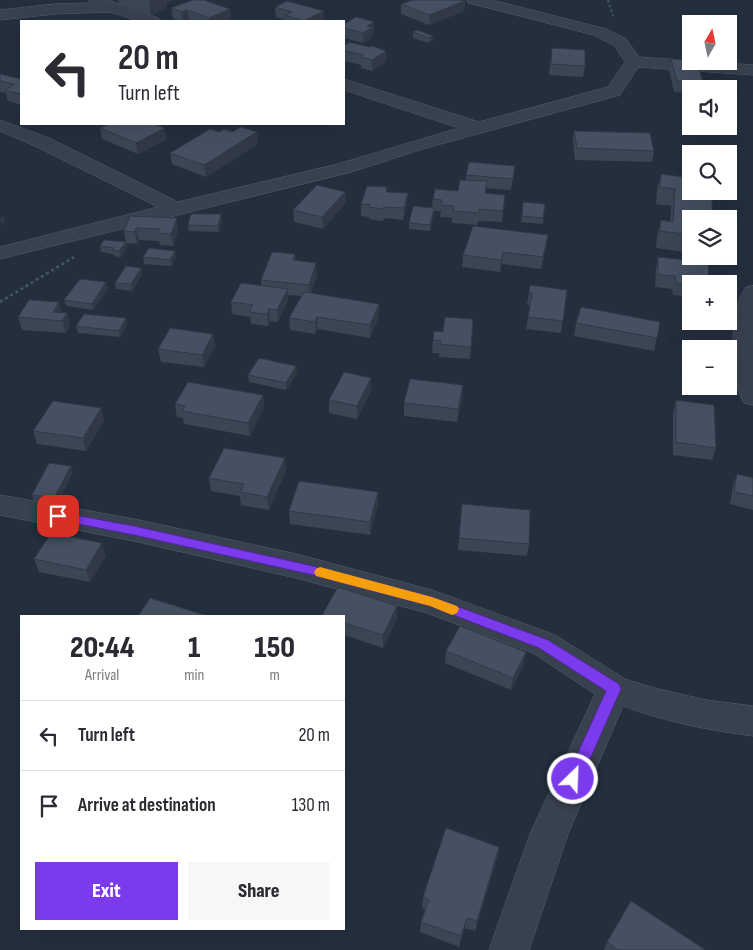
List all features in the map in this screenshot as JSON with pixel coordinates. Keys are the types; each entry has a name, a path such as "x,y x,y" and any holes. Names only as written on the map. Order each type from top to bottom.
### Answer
{"street":[{"path":"95,0 112,8 150,20"},
{"path":"474,0 600,32 618,39 626,47 633,62"},
{"path":"0,15 55,9 112,8"},
{"path":"633,62 753,70"},
{"path":"0,253 344,168 419,144 614,90 633,62"},
{"path":"345,84 478,128"},
{"path":"0,125 42,142 83,164 146,192 175,209"},
{"path":"753,292 750,301 746,338 748,382 753,397"},
{"path":"0,505 134,530 296,566 432,602 544,644 614,689 706,716 753,721"},
{"path":"509,950 549,834 614,689"}],"path":[{"path":"0,302 76,257"}],"building":[{"path":"193,0 204,0 230,9 209,18 187,10 182,12 171,8"},
{"path":"413,0 465,1 429,15 401,4"},
{"path":"287,1 324,11 306,20 301,20 285,15 292,12 275,7"},
{"path":"356,17 374,22 367,26 372,27 363,33 345,28 345,23"},
{"path":"417,30 433,36 429,38 413,32"},
{"path":"349,42 372,46 386,51 372,60 361,57 363,55 345,51 345,45"},
{"path":"552,48 585,50 585,66 551,64"},
{"path":"671,59 682,60 682,70 700,70 702,80 682,80 677,81"},
{"path":"0,74 20,79 20,93 5,90 15,84 0,81"},
{"path":"107,125 157,125 165,128 136,143 100,128"},
{"path":"241,127 257,132 204,165 170,153 210,129 219,132 224,129 232,132"},
{"path":"574,131 650,133 654,151 577,148"},
{"path":"469,162 515,166 513,179 466,175"},
{"path":"661,174 682,177 682,200 712,200 712,210 682,210 682,234 660,231 661,220 673,222 675,189 660,187"},
{"path":"460,180 487,181 485,193 505,195 503,211 479,209 479,213 453,211 454,206 441,205 442,200 433,199 435,189 458,191"},
{"path":"317,185 345,192 322,217 293,210"},
{"path":"367,186 387,187 386,192 408,193 404,208 384,207 383,209 361,204"},
{"path":"523,202 545,204 543,218 522,216"},
{"path":"413,206 434,208 430,225 409,223"},
{"path":"191,214 221,214 218,226 188,225"},
{"path":"130,216 177,218 171,234 158,233 160,229 136,228 135,232 124,231"},
{"path":"473,226 548,235 543,257 503,252 501,260 463,255"},
{"path":"104,240 126,242 119,251 112,250 114,248 100,246"},
{"path":"149,248 175,251 170,260 143,257"},
{"path":"272,252 295,254 293,260 316,263 309,285 261,280"},
{"path":"658,257 682,259 682,265 708,265 709,275 682,275 682,284 676,283 675,276 658,275"},
{"path":"126,266 141,268 131,284 115,283"},
{"path":"80,279 106,282 92,304 64,300"},
{"path":"241,283 288,289 277,310 269,309 267,314 249,312 253,305 231,302"},
{"path":"530,285 567,290 563,321 528,317 532,293 529,293"},
{"path":"304,292 379,304 370,325 317,317 315,322 289,318"},
{"path":"29,300 59,302 53,312 67,313 62,321 18,317"},
{"path":"581,307 660,322 657,338 576,323"},
{"path":"84,314 126,318 119,331 76,326"},
{"path":"445,317 473,319 471,347 440,344 441,341 433,340 434,331 443,332"},
{"path":"170,328 213,334 202,355 158,349"},
{"path":"259,358 296,366 286,383 248,375"},
{"path":"344,372 371,378 357,406 329,400"},
{"path":"410,379 463,385 458,409 404,403"},
{"path":"188,382 263,395 248,423 182,411 185,406 175,404"},
{"path":"676,400 714,405 716,448 676,442"},
{"path":"53,401 101,408 83,438 33,431"},
{"path":"224,448 285,458 267,497 240,492 244,484 209,478"},
{"path":"49,463 71,466 54,498 32,495"},
{"path":"737,474 753,478 753,496 734,492"},
{"path":"299,481 378,492 370,522 289,511"},
{"path":"462,504 530,510 529,544 459,538"},
{"path":"51,533 102,543 86,570 34,559"},
{"path":"338,587 397,606 383,635 345,623 345,615 322,615"},
{"path":"150,598 205,615 139,615"},
{"path":"460,626 526,652 513,678 446,651"},
{"path":"446,828 499,847 477,921 467,918 461,936 421,922 429,900 423,897"},
{"path":"631,901 704,950 619,950 607,942"}],"slow traffic":[{"path":"320,572 452,609"}],"route":[{"path":"58,516 134,530 313,570 432,602 544,644 614,689 573,779"}]}
